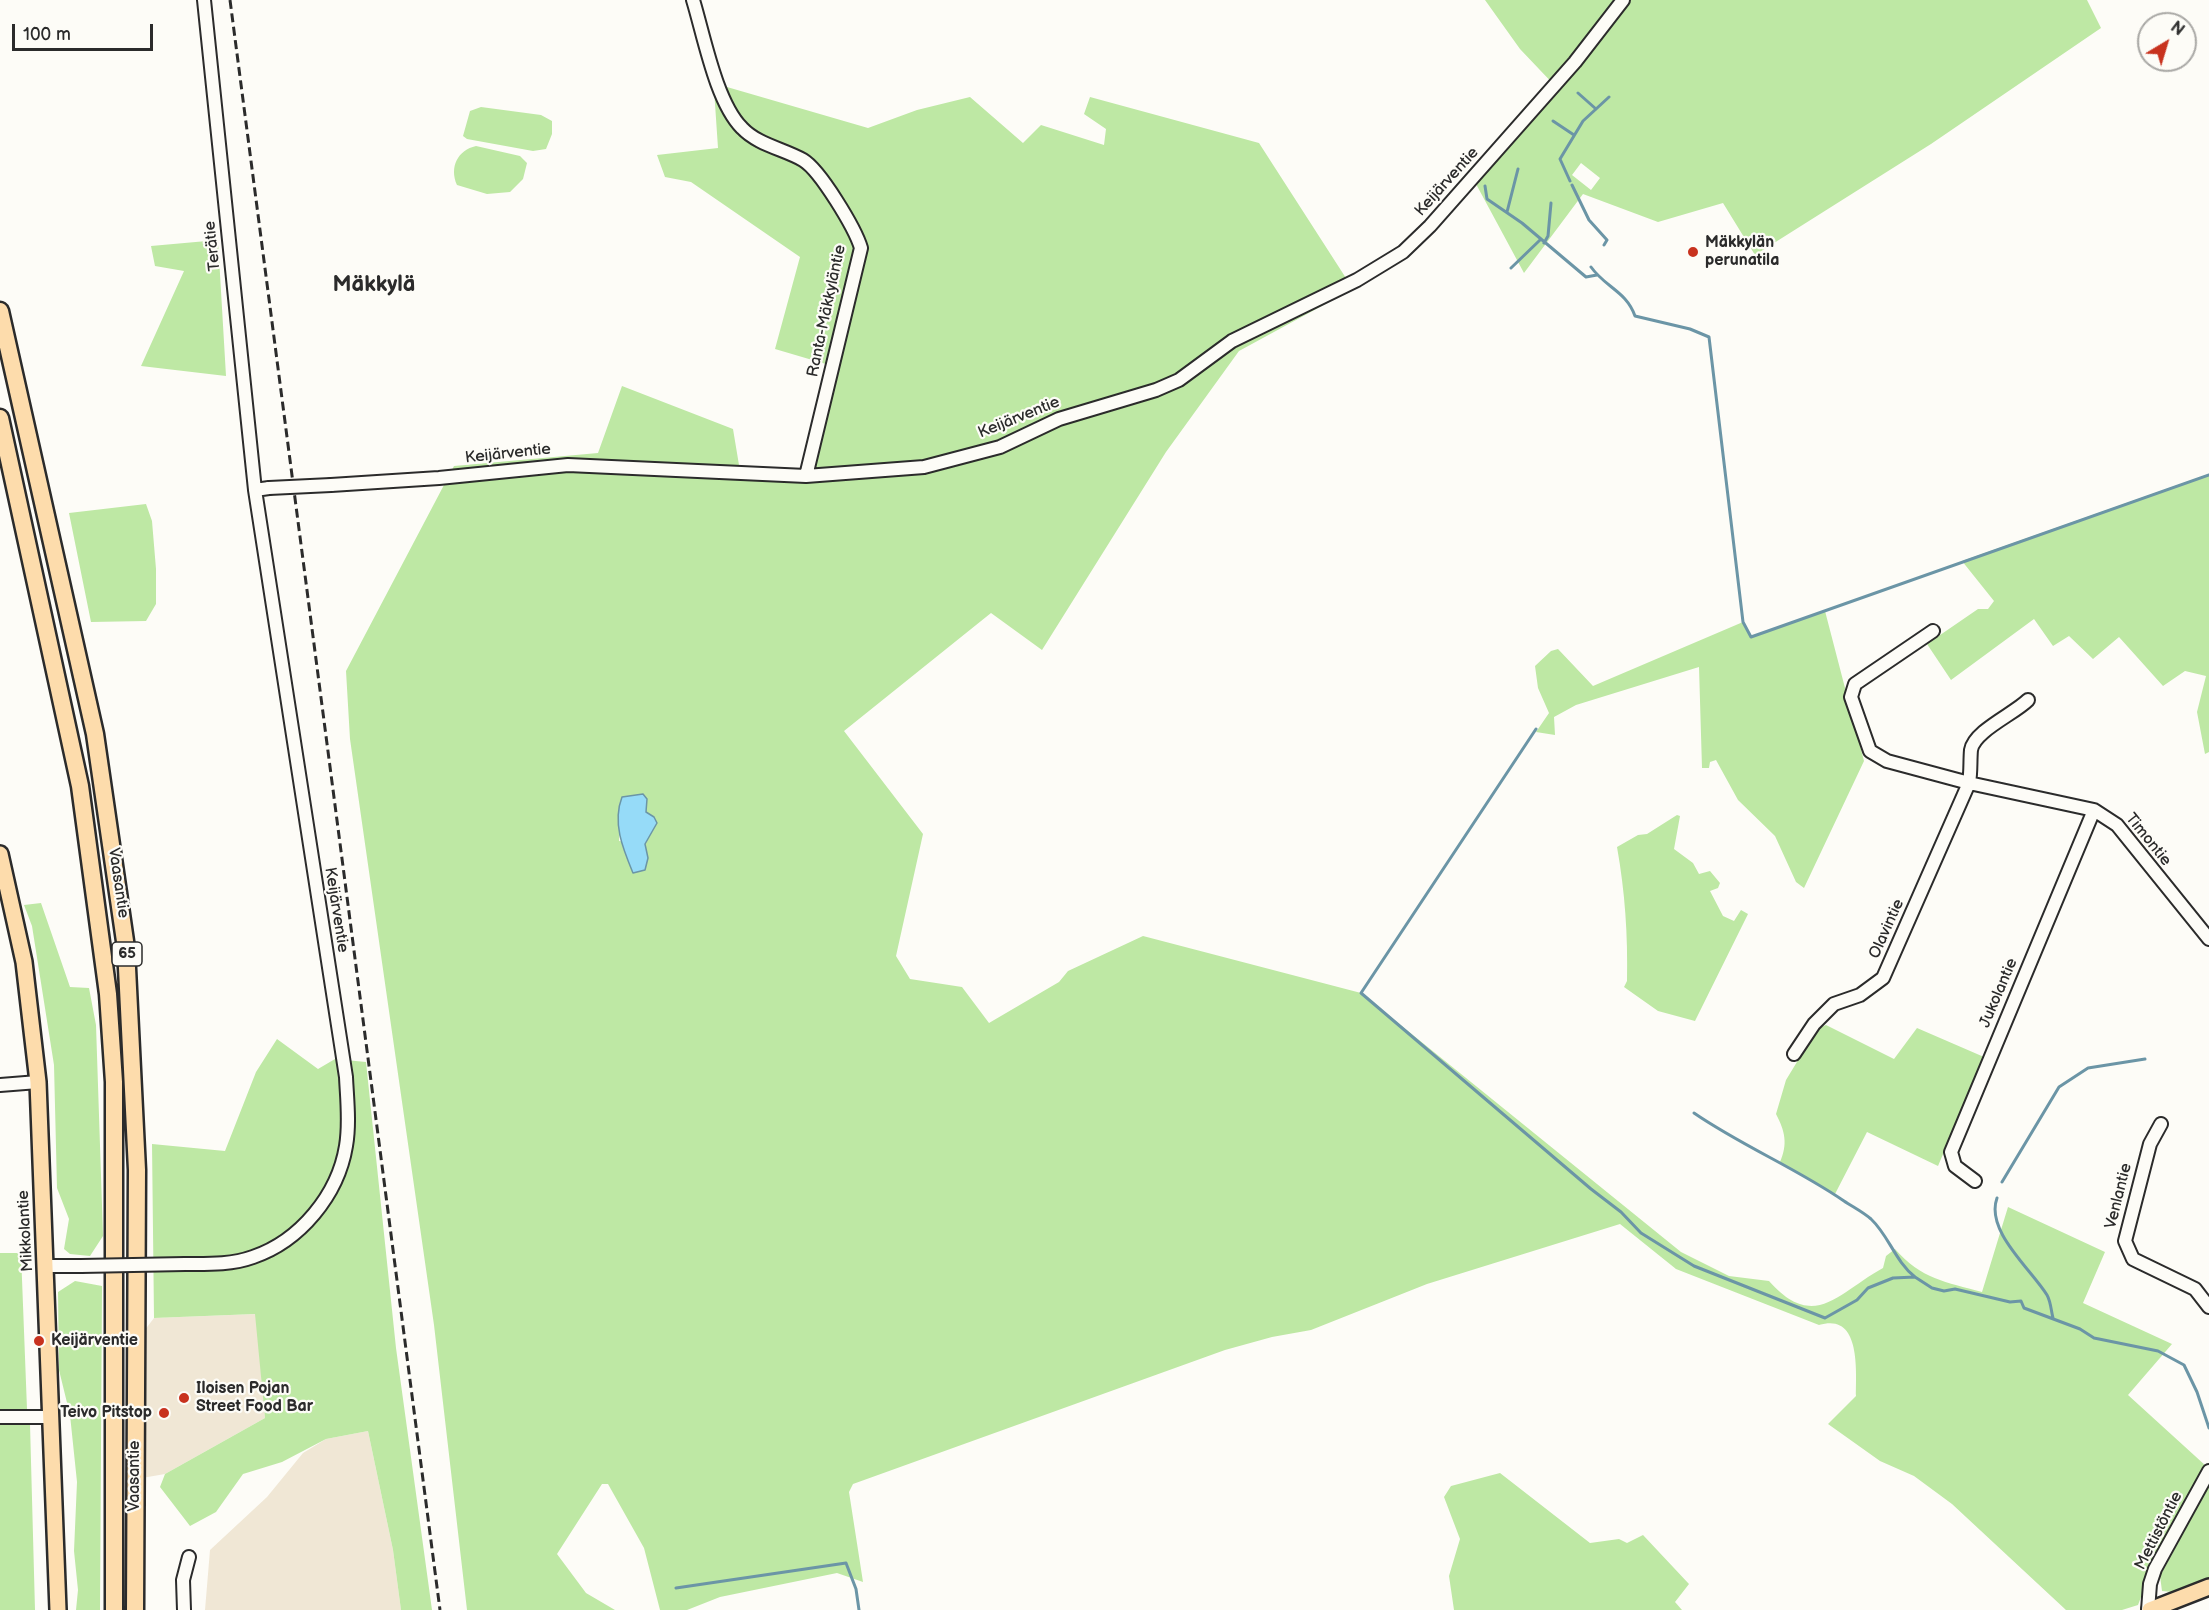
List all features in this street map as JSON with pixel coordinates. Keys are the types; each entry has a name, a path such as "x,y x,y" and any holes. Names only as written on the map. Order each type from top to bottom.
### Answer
{"highway":[{"name":"Vaasantie","path":"0,311 95,734 126,948 134,1059 137,1170 135,1610"},
{"name":"Vaasantie","path":"0,418 80,786 94,875 108,994 114,1082 114,1610"}],"main road":[{"name":"Mikkolantie","path":"0,854 24,962 38,1082 58,1610"},
{"path":"2149,1610 2209,1587"}],"street":[{"name":"Terätie","path":"204,0 255,490"},
{"name":"Ranta-Mäkkyläntie","path":"693,0 727,110 743,130 757,140 806,161 843,209 856,232 861,248 806,476"},
{"name":"Keijärventie","path":"46,1266 213,1264 251,1258 284,1240 308,1222 328,1196 347,1145 346,1077 274,626 255,490 439,478 568,465 806,476 924,467 1000,447 1059,419 1156,390 1179,380 1232,341 1357,280 1403,252 1430,226 1575,62 1623,0"},
{"name":"Timontie","path":"1933,631 1856,684 1851,697 1852,703 1870,750 1887,761 1969,783 2094,810 2117,825 2209,939"},
{"path":"1969,783 1971,748 1982,734 2019,709 2028,700"},
{"name":"Olavintie","path":"1794,1054 1814,1024 1834,1004 1860,995 1883,978 1969,783"},
{"name":"Jukolantie","path":"1975,1181 1954,1166 1951,1152 2094,810"},
{"path":"0,1085 38,1082"},
{"name":"Venlantie","path":"2161,1124 2150,1144 2125,1241 2133,1259 2195,1289 2209,1307"},
{"path":"0,1417 51,1417"},
{"name":"Mettistöntie","path":"2149,1610 2150,1584 2155,1569 2209,1471"},
{"path":"184,1610 183,1580 189,1557"}],"shaded area":[{"path":"256,1314 265,1418 165,1474 142,1478 141,1335 154,1318"},
{"path":"368,1431 393,1550 401,1610 205,1610 210,1550 267,1497 303,1453 326,1439"}],"green space":[{"path":"1485,0 2087,0 2101,28 1931,144 1755,255 1723,203 1658,222 1583,194 1524,273 1476,184 1558,89 1520,49","holes":["1581,163 1600,178 1591,190 1572,175"]},
{"path":"727,87 868,128 917,110 970,97 1023,143 1041,125 1104,145 1106,129 1084,114 1090,97 1259,143 1353,289 1239,351 1166,452 1042,650 991,613 844,731 923,834 896,956 910,979 962,987 989,1023 1059,982 1068,971 1143,936 1361,993 1681,1252 1729,1276 1769,1281 1785,1296 1800,1304 1814,1306 1827,1303 1840,1296 1883,1268 1886,1256 1895,1249 1924,1273 1982,1292 2008,1207 2105,1252 2083,1303 2172,1344 2128,1395 2206,1466 2151,1570 2138,1605 2122,1610 2066,1610 1952,1504 1914,1476 1880,1461 1828,1424 1856,1396 1853,1346 1843,1327 1833,1323 1819,1325 1676,1269 1620,1224 1427,1284 1311,1330 1272,1337 1225,1350 853,1484 849,1492 863,1582 837,1573 720,1597 687,1610 660,1610 644,1548 608,1484 602,1484 557,1554 586,1593 615,1610 467,1610 434,1325 350,739 346,671 454,466 598,453 622,386 733,429 741,477 808,481 836,367 775,349 800,257 691,182 665,177 657,155 718,148 714,89","holes":["657,823 645,844 619,841 620,825"]},
{"path":"481,107 541,115 552,121 552,134 546,149 533,151 467,139 463,136 470,111"},
{"path":"476,146 520,156 527,163 523,179 510,192 487,194 457,185 454,172 457,160 464,151"},
{"path":"218,240 226,376 141,366 184,271 155,266 151,246"},
{"path":"2209,474 2209,752 2205,754 2197,712 2206,676 2185,671 2163,686 2119,637 2093,659 2069,636 2053,646 2034,619 1951,680 1927,644 1978,609 1988,609 1994,601 1962,561"},
{"path":"146,504 152,521 156,604 146,621 91,622 69,513"},
{"path":"1825,611 1864,761 1804,888 1796,882 1775,836 1738,800 1716,760 1710,762 1709,768 1702,768 1699,667 1576,705 1554,717 1555,735 1536,732 1549,713 1538,688 1535,666 1551,651 1558,649 1593,686 1743,622 1751,637"},
{"path":"1677,815 1680,816 1674,849 1693,863 1699,874 1710,871 1720,883 1718,888 1710,891 1723,916 1734,921 1741,910 1748,914 1695,1021 1658,1011 1624,987 1627,981 1626,930 1617,847 1638,835 1647,834"},
{"path":"41,903 70,987 89,988 96,1025 103,1236 90,1256 70,1254 64,1249 69,1219 57,1188 54,1065 32,926 24,905"},
{"path":"1826,1025 1894,1059 1917,1028 1984,1057 1938,1166 1867,1132 1835,1194 1780,1162 1784,1149 1784,1138 1782,1126 1776,1114 1786,1080 1817,1029"},
{"path":"277,1039 318,1069 335,1059 366,1062 396,1348 432,1610 401,1610 393,1550 368,1431 326,1439 282,1462 243,1474 216,1512 190,1526 160,1487 165,1474 265,1418 255,1314 154,1318 152,1144 225,1151 256,1072"},
{"path":"0,1253 21,1253 27,1409 0,1409"},
{"path":"75,1281 102,1286 100,1610 76,1610 78,1590 74,1551 77,1482 70,1415 59,1370 58,1292"},
{"path":"30,1424 35,1610 0,1610 0,1425"},
{"path":"1500,1473 1590,1543 1619,1539 1627,1543 1643,1535 1689,1584 1675,1602 1682,1610 1454,1610 1449,1576 1460,1539 1444,1497 1451,1486"},
{"path":"2209,1486 2209,1579 2172,1592 2162,1591 2160,1576"}],"water":[{"path":"643,794 647,799 646,812 654,817 657,823 645,844 648,858 645,870 633,873 620,836 619,807 622,797"}],"waterway":[{"path":"1578,93 1596,109"},
{"path":"1570,181 1560,159 1583,121 1609,97"},
{"path":"1553,121 1574,135"},
{"path":"1507,212 1518,169"},
{"path":"1572,185 1589,220 1607,240 1604,245"},
{"path":"1485,186 1487,199 1522,223 1586,277 1597,275"},
{"path":"1544,243 1548,236 1551,203"},
{"path":"1511,268 1540,240"},
{"path":"1591,267 1621,295 1635,316 1690,329 1709,337 1743,622 1751,637 2209,475"},
{"path":"1536,729 1361,993 1621,1212 1641,1233 1694,1266 1825,1318 1857,1300 1868,1288 1893,1278 1915,1277 1932,1288 1944,1291 1955,1289 2010,1302 2021,1301 2024,1308 2080,1329 2094,1338 2158,1351 2184,1365 2197,1392 2209,1428"},
{"path":"2002,1182 2059,1087 2088,1068 2145,1059"},
{"path":"1694,1113 1826,1189 1868,1216 1883,1233 1902,1264 1915,1277"},
{"path":"1997,1198 1995,1211 2003,1236 2047,1295 2053,1318"},
{"path":"676,1588 846,1563 856,1589 859,1610"}],"railway":[{"path":"230,0 440,1610"}],"place":[{"name":"Mäkkylän perunatila","path":"1693,252"},
{"name":"Keijärventie","path":"39,1341"},
{"name":"Iloisen Pojan Street Food Bar","path":"184,1398"},
{"name":"Teivo Pitstop","path":"164,1413"}],"district":[{"name":"Mäkkylä","path":"374,285"}]}
